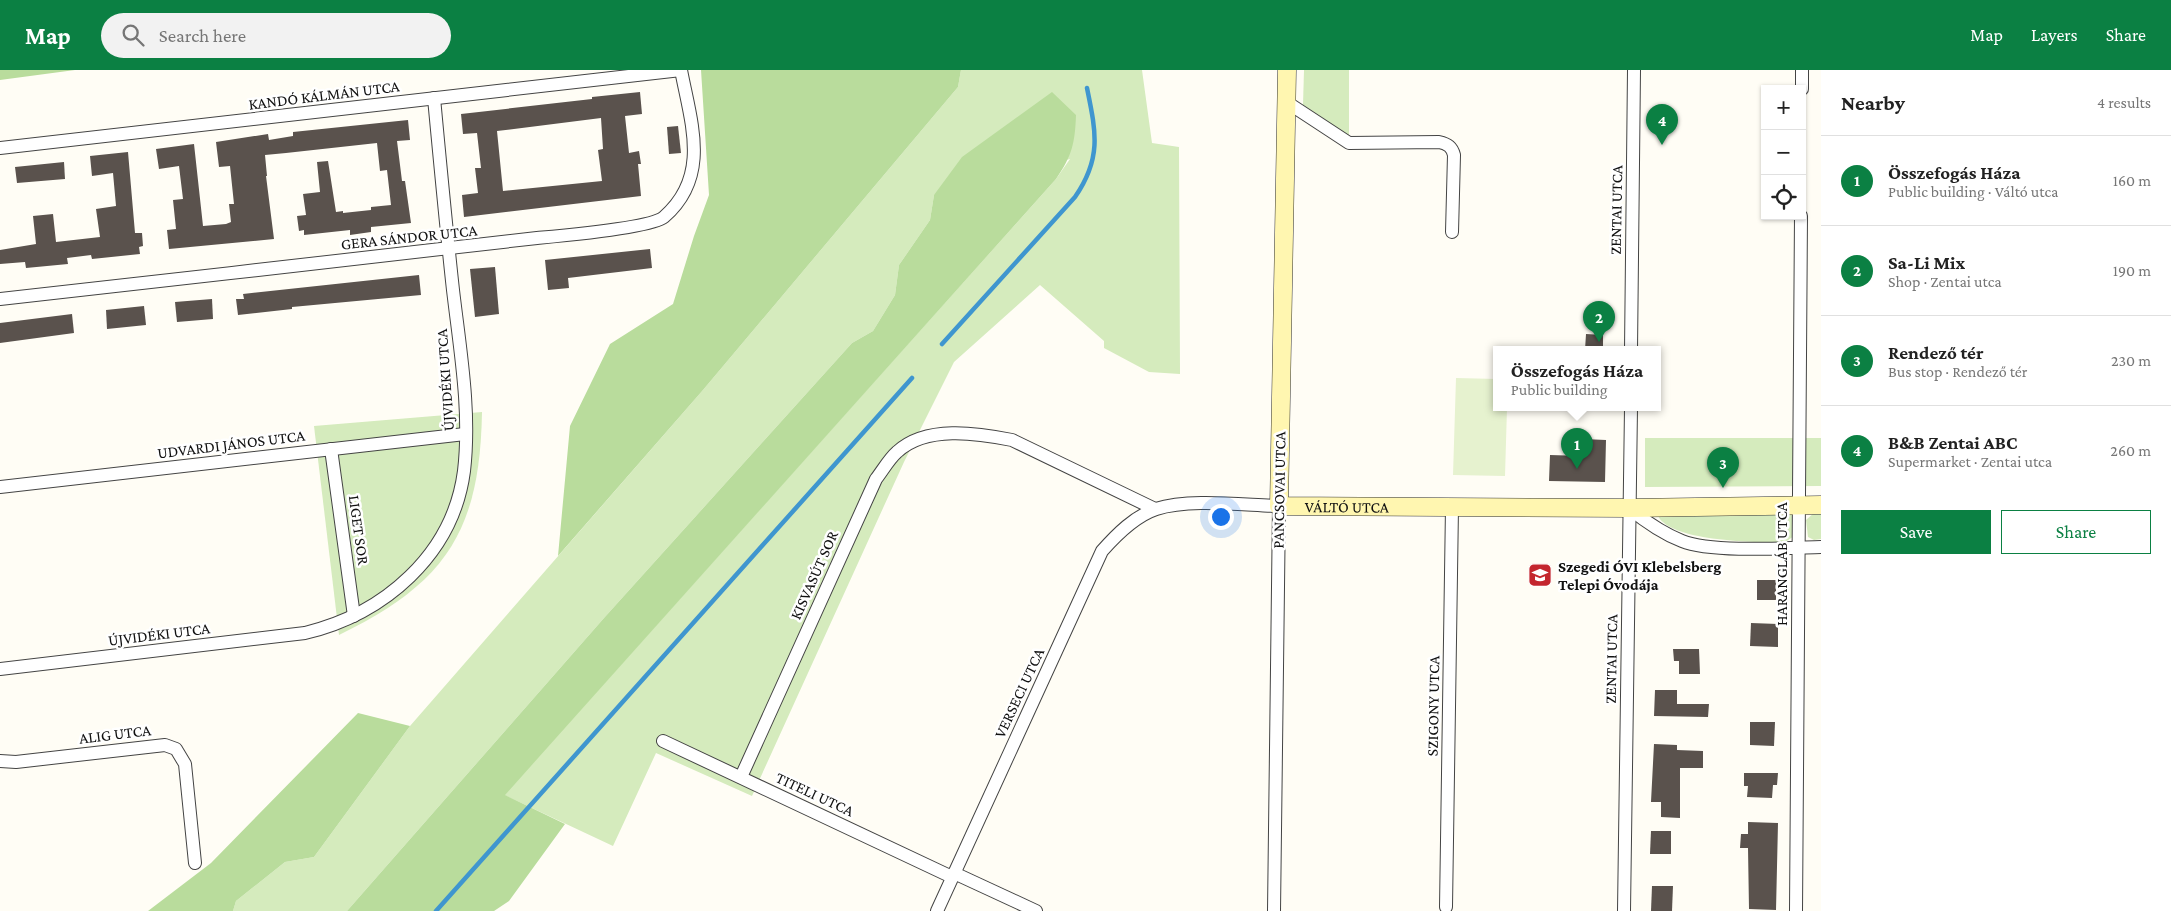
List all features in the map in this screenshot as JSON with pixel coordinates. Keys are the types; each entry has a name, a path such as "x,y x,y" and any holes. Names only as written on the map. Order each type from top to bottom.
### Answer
{"street":[{"name":"KANDÓ KÁLMÁN UTCA","path":"0,148 681,70"},
{"name":"GERA SÁNDOR UTCA","path":"0,299 448,249 602,230 661,220 674,207 687,189 695,164 694,137 681,70"},
{"name":"PANCSOVAI UTCA","path":"1274,911 1286,70"},
{"name":"ZENTAI UTCA","path":"1631,346 1634,70"},
{"path":"1802,70 1802,85"},
{"name":"ÚJVIDÉKI UTCA","path":"0,669 305,633 328,627 370,608 400,587 414,574 436,545 454,510 460,492 466,434 466,402 448,249 434,98"},
{"path":"1285,101 1349,144 1447,144 1452,148 1454,155 1452,232"},
{"name":"HARANGLÁB UTCA","path":"1796,911 1797,548 1801,220"},
{"name":"ZENTAI UTCA","path":"1624,911 1630,411"},
{"name":"UDVARDI JÁNOS UTCA","path":"0,487 466,434"},
{"name":"KISVASÚT SOR","path":"741,777 876,479 897,452 914,441 935,436 960,434 986,434 1012,440 1155,510"},
{"name":"LIGET SOR","path":"331,449 354,616"},
{"name":"VÁLTÓ UTCA","path":"1155,510 1180,504 1630,508 1821,505"},
{"name":"SZIGONY UTCA","path":"1446,906 1452,507"},
{"path":"1630,508 1650,526 1683,542 1706,546 1821,547"},
{"name":"VERSECI UTCA","path":"937,911 1102,551 1134,521 1155,510"},
{"name":"TITELI UTCA","path":"663,740 953,875 1036,911"},
{"name":"ALIG UTCA","path":"0,761 16,762 165,745 176,749 185,764 196,863"}],"green space":[{"path":"0,70 75,70 0,80"},
{"path":"701,70 961,70 958,87 703,390 558,556 570,426 610,344 673,304 709,195"},
{"path":"961,70 1142,70 1152,143 1179,147 1180,374 1149,372 1104,348 1104,341 1040,285 954,362 904,462 752,796 656,753 613,846 504,795 1056,179 1070,159 934,195 930,220 899,265 895,295 873,331 852,343 604,618 347,911 233,911 236,901 285,862 314,857 410,726 703,390 958,87"},
{"path":"1304,70 1349,70 1349,136 1303,105"},
{"path":"1052,92 1076,115 1072,149 1056,179 505,795 565,824 509,901 494,911 347,911 604,618 852,343 873,331 895,295 899,265 930,220 934,195 962,157"},
{"path":"1456,378 1493,379 1493,411 1507,411 1505,476 1453,475"},
{"path":"482,412 480,454 474,490 464,521 450,549 431,573 406,595 376,615 339,635 314,426"},
{"path":"1645,438 1821,438 1821,486 1645,487"},
{"path":"1815,512 1821,513 1821,539 1814,540 1808,537 1806,520"},
{"path":"1792,513 1794,536 1784,543 1736,541 1697,536 1666,525 1658,516 1660,514"},
{"path":"358,713 410,726 314,857 285,862 236,901 233,911 148,911 211,863"}],"building":[{"path":"640,92 642,114 625,116 629,153 639,151 641,164 638,164 641,196 464,217 462,195 478,193 475,168 481,168 477,133 463,134 461,114 592,99 592,97","holes":["601,118 603,149 598,150 602,181 503,191 497,131"]},
{"path":"408,120 410,140 397,141 402,181 405,181 411,223 371,227 371,232 350,235 350,230 304,235 304,230 299,231 297,216 306,215 303,194 320,192 317,162 328,161 336,212 371,210 371,207 391,205 387,170 380,171 377,143 265,155 274,239 169,249 167,230 176,229 173,200 183,199 179,166 159,169 156,149 194,144 203,226 226,224 231,222 229,204 234,204 230,166 219,167 216,142 268,134 269,140 293,136 293,132"},
{"path":"678,126 681,153 669,154 667,127"},
{"path":"128,152 135,233 142,233 143,246 139,247 140,254 92,259 91,255 67,258 68,264 26,268 25,262 0,264 0,250 36,244 33,216 53,214 56,242 100,237 96,209 116,206 113,173 92,176 90,156"},
{"path":"64,162 65,179 17,183 15,167"},
{"path":"650,249 652,268 568,278 569,288 548,290 545,260"},
{"path":"495,267 499,314 475,317 470,269"},
{"path":"419,275 421,295 292,307 292,309 238,315 236,299 244,299 243,294"},
{"path":"212,299 213,319 177,322 175,302"},
{"path":"144,306 146,325 107,329 106,310"},
{"path":"72,314 74,333 0,343 0,323"},
{"path":"1586,334 1603,335 1603,346 1585,346"},
{"path":"1583,439 1606,440 1605,482 1549,481 1550,455 1583,456"},
{"path":"1757,580 1776,580 1776,600 1757,600"},
{"path":"1751,623 1778,624 1778,647 1750,646"},
{"path":"1673,649 1699,649 1700,674 1679,674 1679,661 1674,661"},
{"path":"1655,690 1677,690 1677,704 1709,704 1708,717 1654,716"},
{"path":"1750,722 1775,722 1774,746 1750,745"},
{"path":"1654,744 1677,745 1677,750 1703,751 1703,768 1680,768 1680,818 1661,817 1661,802 1651,802"},
{"path":"1744,773 1778,773 1777,785 1773,785 1772,798 1747,797 1748,786 1744,786"},
{"path":"1748,822 1778,823 1776,910 1749,909 1748,848 1740,848 1741,834 1748,834"},
{"path":"1651,831 1671,831 1671,854 1650,854"},
{"path":"1652,886 1673,886 1672,911 1651,911"}],"waterway":[{"path":"942,344 1075,197 1084,183 1090,170 1094,144 1093,118 1087,88"},
{"path":"436,911 912,378"}],"place":[{"name":"B&B Zentai ABC","path":"1662,145"},
{"name":"Sa-Li Mix","path":"1599,342"},
{"name":"Összefogás Háza","path":"1577,469"},
{"name":"Rendező tér","path":"1723,488"},
{"name":"Szegedi ÓVI Klebelsberg Telepi Óvodája","path":"1540,575"}]}
